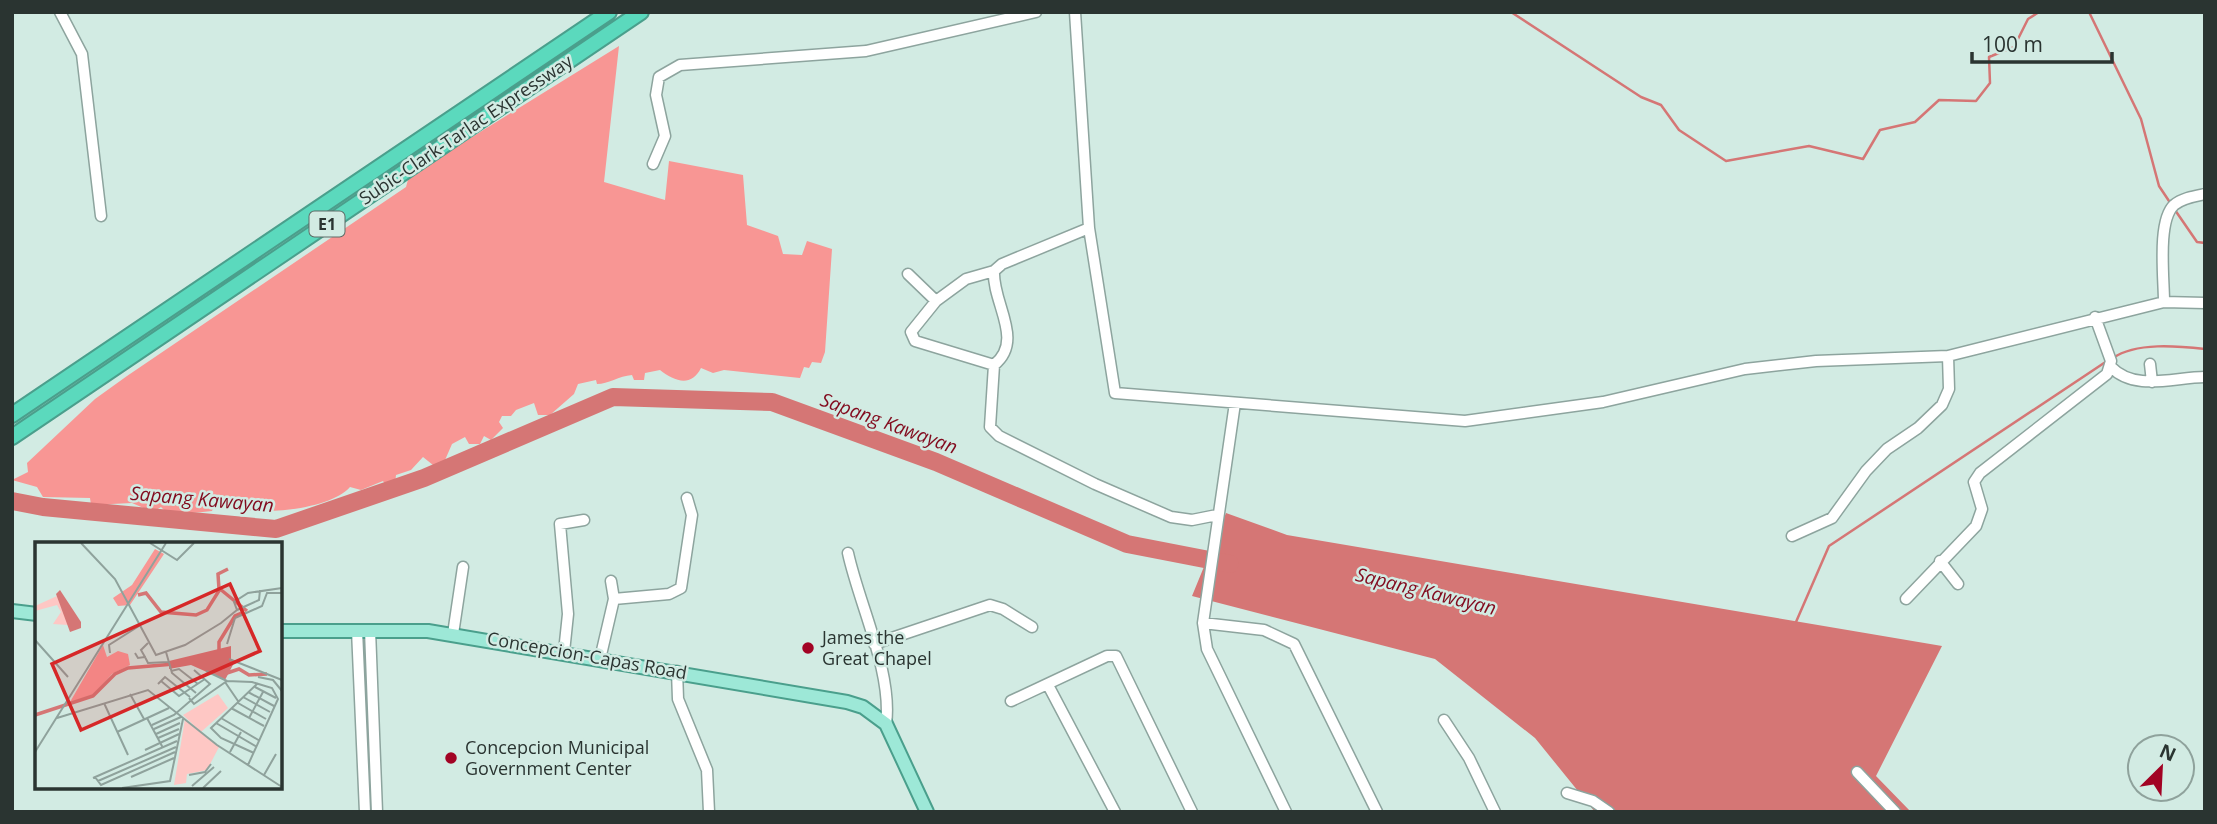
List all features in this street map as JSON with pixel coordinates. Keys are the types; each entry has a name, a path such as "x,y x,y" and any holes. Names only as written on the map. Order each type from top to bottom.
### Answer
{"highway":[{"name":"Subic-Clark-Tarlac Expressway","path":"12,415 609,12"},
{"name":"Subic-Clark-Tarlac Expressway","path":"12,437 641,12"}],"main road":[{"path":"12,611 35,614"},
{"name":"Concepcion-Capas Road","path":"282,631 363,630 453,634 847,702 863,707 886,724"},
{"path":"886,724 927,812"}],"street":[{"path":"60,12 82,54 101,216"},
{"path":"653,164 665,136 656,95 659,77 667,70 680,65 866,51 1036,12"},
{"path":"1074,12 1089,228 1115,393 1465,421 1602,402 1745,369 1816,362 1948,356 2095,317 2165,302 2205,303"},
{"path":"2165,302 2164,226 2168,212 2176,203 2205,194"},
{"path":"994,365 915,341 911,332 936,301 966,279 993,271 1002,264 1089,228"},
{"path":"993,271 993,284 1009,334 1003,357 994,365 990,428 999,436 1095,484 1171,517 1217,520"},
{"path":"908,274 936,301"},
{"path":"2095,317 2111,367 2118,374 2151,382 2205,377"},
{"path":"1792,536 1832,517 1866,471 1887,449 1918,428 1942,405 1949,389 1948,356"},
{"path":"2150,364 2151,382"},
{"path":"1906,598 1976,526 1982,509 1974,482 1980,474 2084,393 2111,367"},
{"path":"1235,402 1203,624 1207,649 1286,812"},
{"path":"614,599 669,594 681,588 692,515 687,498"},
{"path":"564,652 568,614 560,524 584,520"},
{"path":"848,552 874,644 888,709 886,724"},
{"path":"1940,561 1958,584"},
{"path":"453,634 463,568"},
{"path":"600,659 614,599 611,581"},
{"path":"874,644 989,605 1003,609 1032,627"},
{"path":"1203,624 1264,630 1294,644 1377,812"},
{"path":"363,630 365,812"},
{"path":"363,630 376,812"},
{"path":"1011,701 1107,656 1116,656 1192,812"},
{"path":"677,671 678,699 707,770 709,812"},
{"path":"1048,685 1115,812"},
{"path":"1444,720 1469,758 1496,812"},
{"path":"1857,772 1895,812"},
{"path":"1567,793 1592,802 1609,812"}],"shaded area":[{"path":"619,46 604,182 665,200 669,161 743,175 747,225 778,236 783,254 802,255 807,241 832,249 825,352 821,363 812,362 809,368 804,367 800,378 724,370 713,373 701,368 692,378 682,381 660,370 645,373 644,380 634,380 632,375 601,384 597,384 596,380 578,384 574,394 550,415 538,415 534,403 516,410 511,416 502,416 499,422 503,428 491,440 484,436 480,444 469,444 465,437 452,444 442,467 438,469 423,457 411,470 396,475 395,484 387,487 383,481 361,490 350,487 340,495 306,507 246,510 217,500 212,511 168,514 161,507 153,512 132,503 91,505 90,498 43,497 37,487 12,480 28,472 27,463 95,399 127,376 406,187 409,176"}],"water":[{"path":"1226,513 1287,535 1942,646 1876,776 1911,812 1595,812 1535,738 1435,659 1192,596"}],"waterway":[{"path":"1511,12 1641,97 1661,105 1679,130 1726,161 1809,146 1863,159 1880,130 1915,122 1939,100 1976,101 1990,83 1989,57 2014,47 2028,19 2039,12"},
{"path":"2089,12 2141,119 2159,186 2171,204"},
{"path":"2175,210 2197,242 2205,243"},
{"path":"2113,358 2145,347 2205,349"},
{"path":"1796,622 1829,546 2107,361"},
{"name":"Sapang Kawayan","path":"12,501 43,507 276,529 424,478 613,397 772,402 936,462 1127,544 1230,564"}],"place":[{"name":"James the Great Chapel","path":"808,648"},
{"name":"Concepcion Municipal Government Center","path":"451,758"}]}
